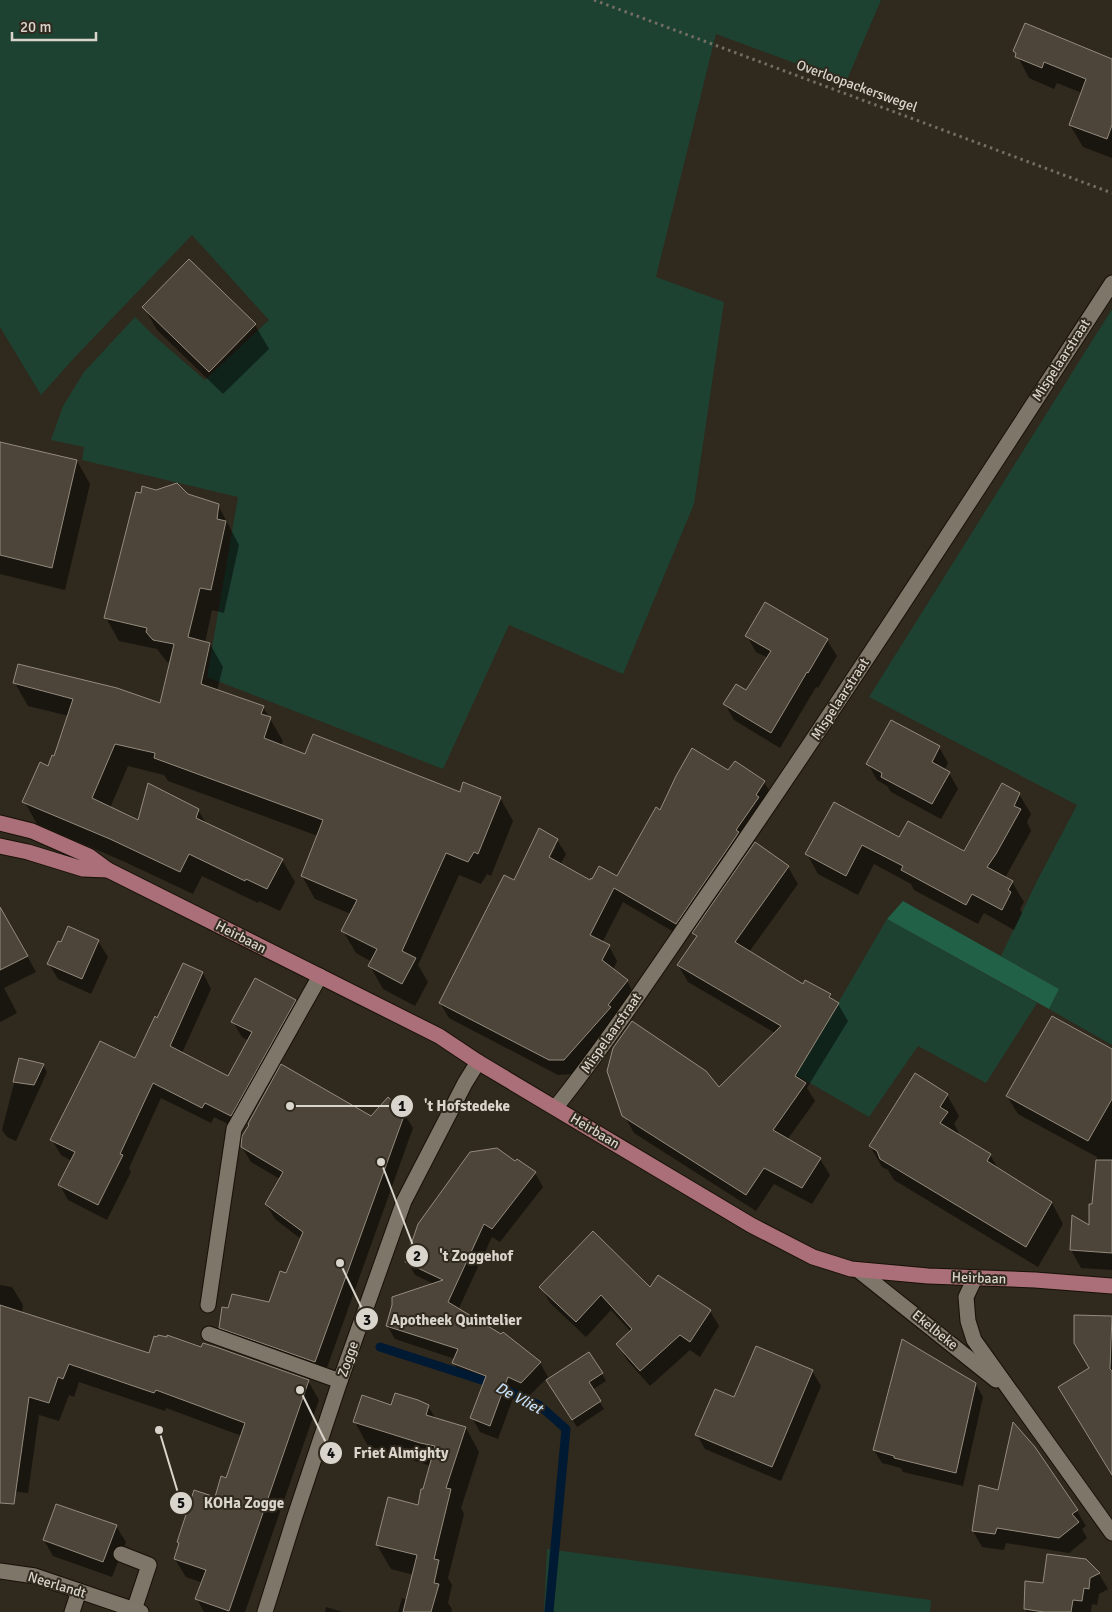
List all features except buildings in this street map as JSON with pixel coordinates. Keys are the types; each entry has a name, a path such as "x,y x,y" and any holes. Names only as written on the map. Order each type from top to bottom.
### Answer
{"main road":[{"name":"Heirbaan","path":"0,823 32,831 89,856 108,870 439,1036 478,1062 751,1225 813,1256 858,1270 928,1276 1035,1280 1112,1286"},
{"name":"Heirbaan","path":"0,846 83,868 108,870"}],"street":[{"name":"Mispelaarstraat","path":"556,1107 629,1007 799,761 1112,283"},
{"path":"208,1306 234,1129 320,976"},
{"name":"Zogge","path":"265,1612 340,1381 404,1201 465,1083 478,1062"},
{"name":"Ekelbeke","path":"858,1270 1011,1391"},
{"name":"Ekelbeke","path":"975,1278 966,1298 968,1321 974,1340 1112,1533"},
{"path":"209,1334 340,1381"},
{"path":"121,1554 149,1565 137,1611"},
{"name":"Neerlandt","path":"0,1571 35,1576 137,1611"},
{"path":"72,1612 79,1591"}],"path":[{"name":"Overloopackerswegel","path":"594,0 1112,194"}],"green space":[{"path":"0,0 881,0 846,82 716,34 656,277 724,302 694,504 623,674 509,625 443,769 207,677 238,497 82,460 84,447 51,440 63,406 84,372 135,317 205,380 269,320 192,235 41,395 0,327"},
{"path":"1112,309 1112,1045 1049,1009 1059,989 1001,956 1037,881 1077,805 869,697"},
{"path":"903,901 1059,989 1049,1009 887,919"},
{"path":"887,919 1037,1003 986,1083 918,1046 869,1117 796,1075"},
{"path":"547,1549 931,1600 930,1612 544,1612"}],"waterway":[{"name":"De Vliet","path":"380,1347 491,1383 539,1405 566,1429 549,1612"}],"place":[{"name":"'t Hofstedeke","path":"290,1106"},
{"name":"'t Zoggehof","path":"381,1162"},
{"name":"Apotheek Quintelier","path":"340,1263"},
{"name":"Friet Almighty","path":"300,1390"},
{"name":"KOHa Zogge","path":"159,1430"}]}
